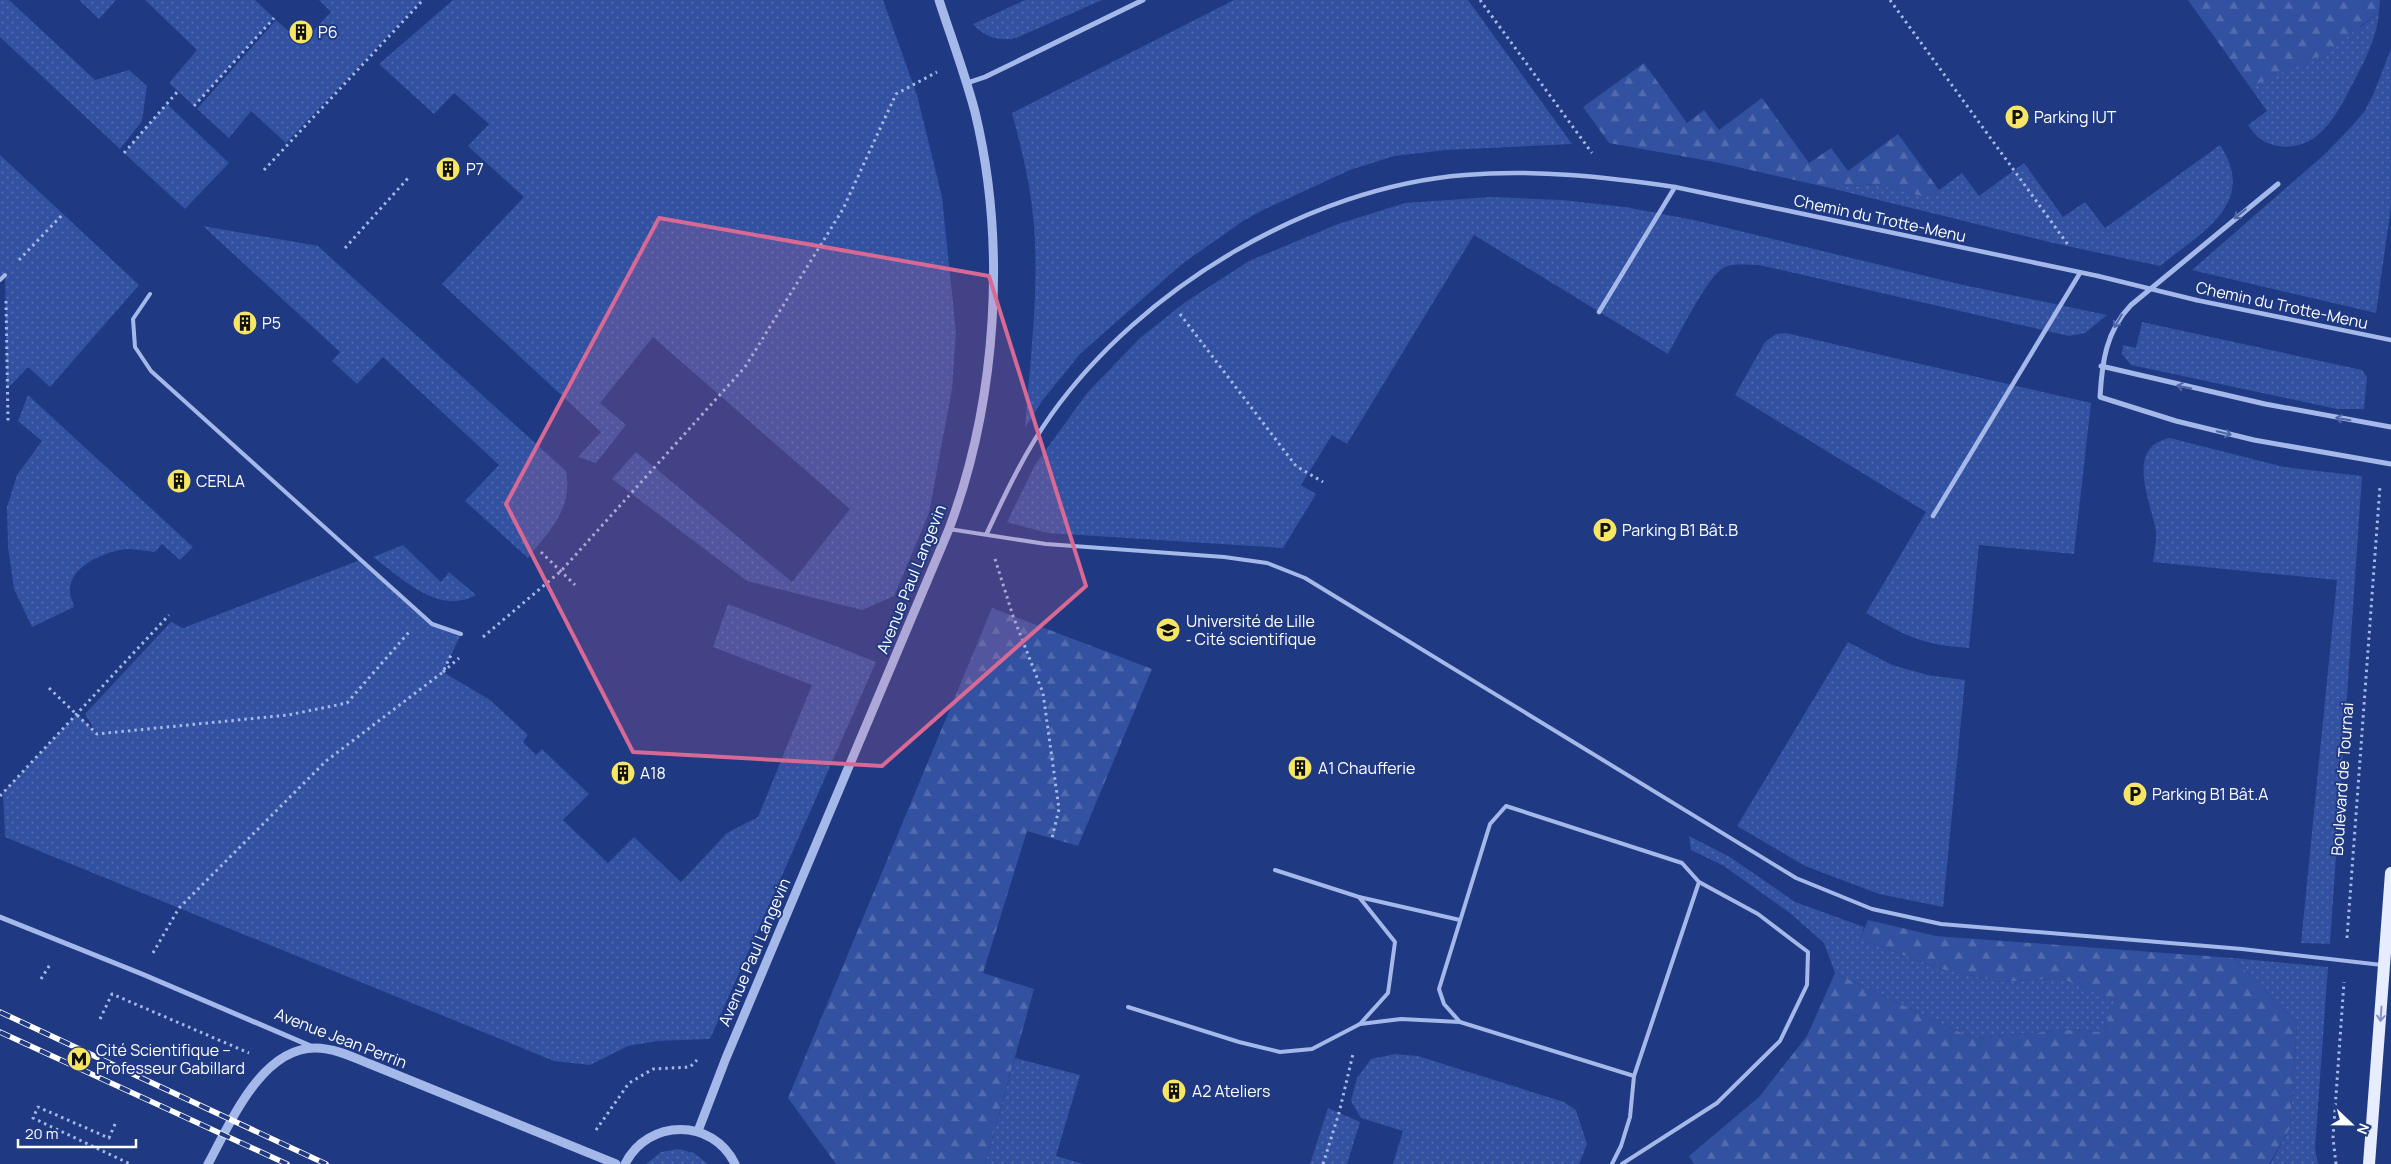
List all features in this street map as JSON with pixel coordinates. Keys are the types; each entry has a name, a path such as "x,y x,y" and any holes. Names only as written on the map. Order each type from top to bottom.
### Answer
{"main road":[{"path":"2369,1164 2391,873"}],"street":[{"name":"Avenue Paul Langevin","path":"698,1131 726,1058 949,528 977,440 990,356 992,256 988,188 975,114 967,83 939,0"},
{"path":"967,83 984,77 1143,0"},
{"name":"Chemin du Trotte-Menu","path":"987,533 1022,459 1052,413 1118,339 1169,295 1209,266 1254,239 1338,203 1392,187 1464,175 1535,172 1610,178 1675,187 2098,276 2196,300 2391,340"},
{"path":"2278,184 2131,304 2114,326 2101,366 2100,396 2176,421 2254,440 2391,464"},
{"path":"1599,312 1675,187"},
{"path":"1933,516 2080,273"},
{"path":"2101,366 2265,404 2391,427"},
{"name":"Avenue Jean Perrin","path":"0,917 142,974 316,1048 334,1050 616,1164"},
{"path":"208,1164 238,1111 268,1069 284,1057 302,1050 316,1048"},
{"path":"625,1164 639,1145 654,1134 680,1128 698,1131 723,1146 735,1164"}],"lane":[{"path":"0,280 5,275"},
{"path":"150,294 133,319 135,347 151,372 432,624 461,634"},
{"path":"949,528 1046,544 1224,557 1267,563 1305,578 1796,878 1872,909 1941,924 2345,960 2385,966"},
{"path":"1460,1022 1444,1004 1439,989 1490,824 1506,806 1682,863 1700,882 1758,914 1808,952 1807,985 1780,1041 1718,1103 1622,1164"},
{"path":"1275,870 1359,897 1460,920"},
{"path":"1612,1164 1621,1146 1630,1117 1634,1076 1700,882"},
{"path":"1128,1007 1239,1042 1280,1052 1312,1049 1360,1024 1388,993 1395,942 1359,897"},
{"path":"1360,1024 1401,1019 1460,1022 1634,1076"}],"path":[{"path":"264,170 423,0"},
{"path":"1480,0 1571,125"},
{"path":"1890,0 2068,244"},
{"path":"194,106 274,18"},
{"path":"480,640 561,571 745,367 843,209 896,94 959,61"},
{"path":"124,153 178,91"},
{"path":"345,248 410,176"},
{"path":"8,421 5,275 63,214"},
{"path":"1169,295 1180,314 1296,466 1323,482"},
{"name":"Boulevard de Tournai","path":"2336,1164 2333,1138 2381,462"},
{"path":"987,533 1013,616 1043,693 1059,809 1052,838"},
{"path":"541,552 575,585"},
{"path":"0,796 169,615"},
{"path":"49,688 98,734 288,715 347,702 423,616"},
{"path":"442,672 461,634"},
{"path":"142,974 179,908 326,761 465,653"},
{"path":"0,789 4,793"},
{"path":"100,1019 112,994 214,1037"},
{"path":"1323,1164 1340,1113 1360,1024"},
{"path":"582,1149 629,1083 653,1070 690,1067 704,1053 726,1058"},
{"path":"115,1124 109,1138 38,1107 33,1118 80,1138 130,1164"}],"highlighted area":[{"path":"659,218 989,276 1086,586 882,766 633,752 506,504"}],"green space":[{"path":"0,0 9,0 95,80 129,70 147,86 142,121 120,149 0,37"},
{"path":"79,0 116,0 99,19"},
{"path":"145,0 255,0 274,18 194,106 169,83 197,50"},
{"path":"319,0 422,0 286,143 251,111 229,138 197,109 276,20 302,43 331,12"},
{"path":"453,0 883,0 917,95 942,197 956,332 952,389 929,513 894,596 862,610 747,581 612,479 636,452 792,582 850,509 653,337 600,403 626,425 596,463 578,457 601,432 442,284 524,197 468,146 489,124 454,93 434,114 379,64"},
{"path":"1025,0 1102,0 1016,38 998,39 982,32 973,24"},
{"path":"1234,0 1468,0 1572,144 1446,150 1394,156 1350,170 1263,210 1243,221 1182,264 1080,354 1042,401 1025,428 1033,327 1034,226 1023,155 1012,113"},
{"path":"2188,0 2380,0 2379,12 2326,53 2250,87"},
{"path":"2379,12 2376,31 2366,57 2340,107 2316,137 2305,143 2292,146 2278,146 2264,141 2254,133 2248,125 2267,111 2250,87 2362,26"},
{"path":"2391,49 2391,207 2376,313 2192,270 2325,154 2350,128 2364,112 2373,95"},
{"path":"1644,63 1687,123 1704,110 1719,130 1762,98 1809,163 1831,148 1848,171 1898,134 1939,190 1925,197 1876,184 1830,188 1720,163 1609,143 1583,107"},
{"path":"167,104 229,163 185,209 124,153"},
{"path":"2220,145 2230,166 2233,184 2229,201 2220,215 2207,229 2160,266 2053,243 1830,188 1876,184 1925,197 1939,190 1962,173 1979,196 2024,163 2063,217 2085,202 2105,228"},
{"path":"0,155 139,285 50,387 28,367 7,389 5,276 0,280"},
{"path":"1491,197 1562,200 1625,207 1694,220 1959,284 2107,315 2085,333 2069,336 1759,265 1737,265 1725,267 1711,281 1694,306 1668,354 1474,235 1347,444 1332,435 1301,485 1316,494 1283,548 1048,533 1007,522 1035,465 1087,393 1140,338 1184,303 1249,261 1338,224 1405,203"},
{"path":"203,226 318,246 566,471 566,497 563,508 552,528 528,558 465,501 499,465 383,357 357,384 332,361 340,352"},
{"path":"2142,322 2362,370 2367,377 2364,409 2337,409 2131,365 2122,354 2123,345 2136,348"},
{"path":"1786,333 2091,403 2074,554 1979,545 1969,648 1926,642 1892,628 1866,613 1926,512 1735,395 1765,342 1776,334"},
{"path":"28,395 193,547 180,560 162,544 155,552 131,549 102,555 83,567 71,582 70,594 74,607 32,627 14,589 8,547 7,507 17,475 42,441 18,421"},
{"path":"2170,438 2284,467 2362,476 2330,944 2301,943 2337,580 2153,562 2156,531 2146,491 2144,464 2148,452 2156,443"},
{"path":"403,545 441,582 449,572 476,595 462,600 448,601 434,598 408,584 373,557"},
{"path":"360,560 432,624 461,634 443,672 490,700 528,735 523,742 536,755 542,749 589,794 563,820 608,863 634,837 681,882 727,833 758,817 812,685 713,647 728,604 876,662 710,1039 657,1041 628,1046 590,1065 554,1061 5,837 3,793 77,714 96,732 85,714 171,622 183,628"},
{"path":"992,608 1152,669 1078,846 1027,831 983,973 1034,989 985,1164 836,1164 788,1098"},
{"path":"1848,642 1892,665 1928,675 1965,680 1943,907 1879,894 1805,866 1737,826"},
{"path":"1689,836 1730,857 1795,902 1864,927 1860,939 1941,969 2000,982 2061,978 2115,1001 2104,1032 2067,1030 1972,1038 1835,973 1824,943 1790,913 1724,866 1691,850"},
{"path":"1868,920 1936,936 2233,958 2297,1023 2290,1128 2269,1164 1694,1164 1689,1156 1759,1097 1807,1036 1835,973 1972,1038 2067,1030 2104,1032 2114,1001 2061,978 2000,982 1941,969 1860,939"},
{"path":"2233,958 2328,967 2315,1148 2318,1164 2270,1164 2290,1128 2297,1023"},
{"path":"1395,1054 1418,1056 1564,1102 1576,1110 1587,1144 1579,1164 1393,1164 1403,1131 1361,1118 1351,1101 1357,1078 1371,1059"},
{"path":"1015,1058 1080,1075 1056,1156 1083,1164 985,1164"},
{"path":"1328,1108 1360,1122 1347,1164 1310,1164"},
{"path":"678,1149 694,1153 708,1164 646,1164 661,1152"}],"railway":[{"path":"0,1012 326,1164"},
{"path":"0,1032 287,1164"}],"place":[{"name":"P6","path":"301,32"},
{"name":"Parking IUT","path":"2017,117"},
{"name":"P7","path":"448,169"},
{"name":"P5","path":"245,323"},
{"name":"CERLA","path":"179,481"},
{"name":"Parking B1 Bât.B","path":"1605,530"},
{"name":"Université de Lille ‐ Cité scientifique","path":"1168,630"},
{"name":"A1 Chaufferie","path":"1300,768"},
{"name":"A18","path":"623,773"},
{"name":"Parking B1 Bât.A","path":"2135,794"},
{"name":"Cité Scientifique – Professeur Gabillard","path":"79,1059"},
{"name":"A2 Ateliers","path":"1174,1091"}]}
